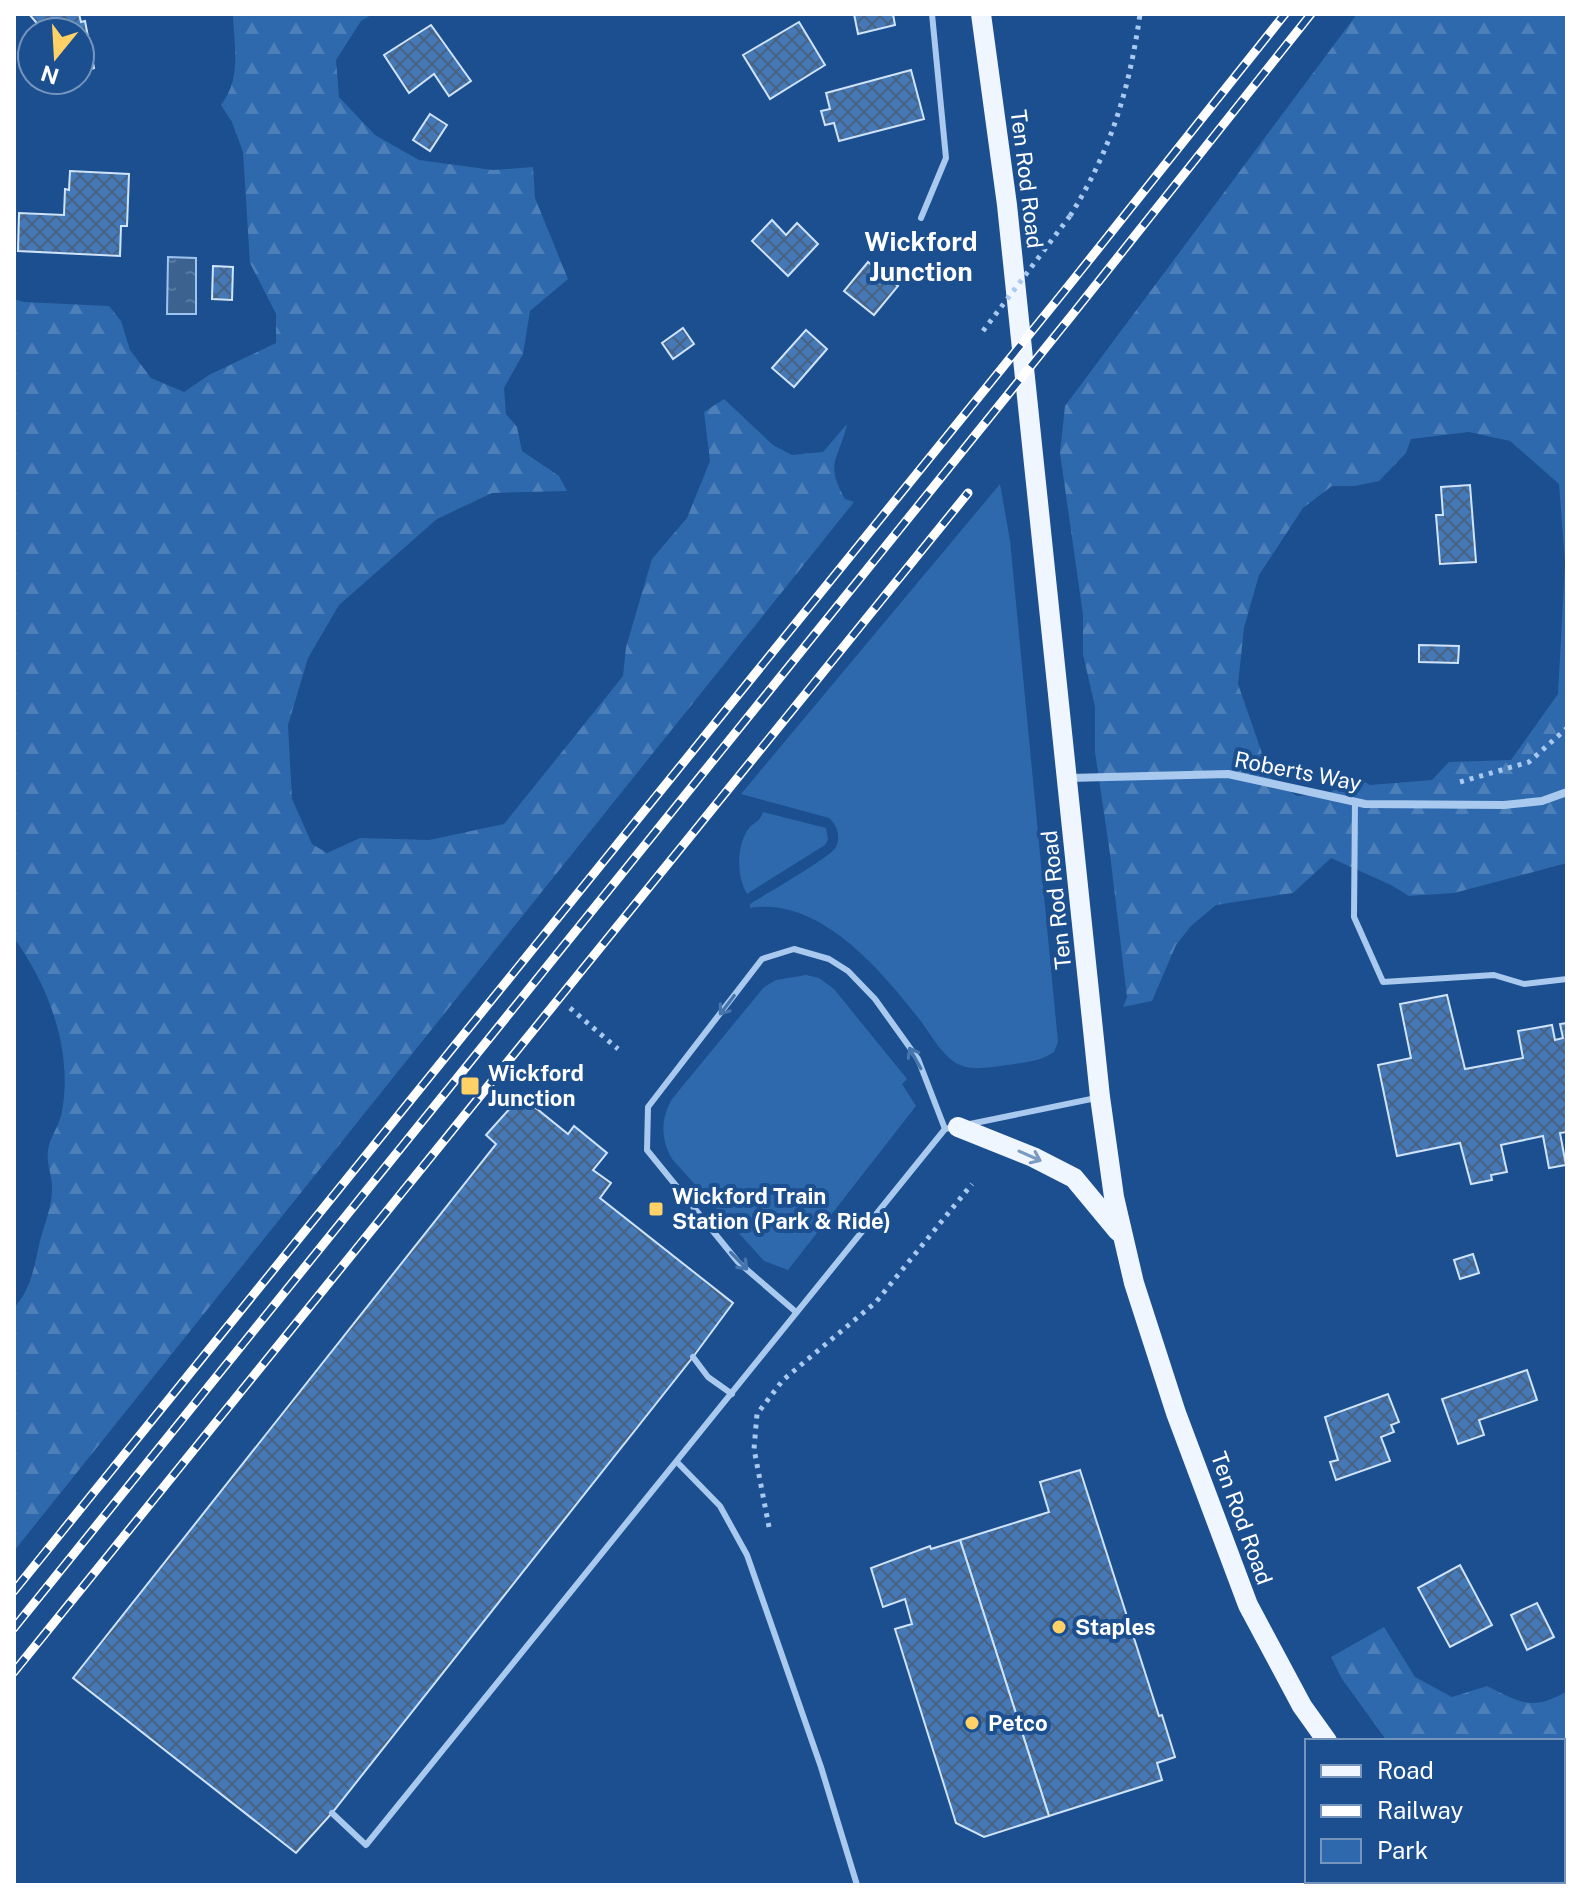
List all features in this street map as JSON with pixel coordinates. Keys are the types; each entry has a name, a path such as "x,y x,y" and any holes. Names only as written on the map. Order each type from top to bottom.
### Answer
{"main road":[{"name":"Ten Rod Road","path":"981,14 1007,205 1100,1097 1114,1197 1134,1283 1176,1413 1217,1515 1248,1605 1302,1706 1326,1739"},
{"path":"951,1128 1033,1157 1074,1178 1123,1236"},
{"path":"1302,1706 1310,1739"}],"street":[{"name":"Roberts Way","path":"1068,778 1228,774 1355,802 1504,805 1542,801 1567,792"}],"lane":[{"path":"921,218 946,158 932,14"},
{"path":"1355,802 1354,917 1383,982 1494,975 1524,984 1567,979"},
{"path":"796,1312 738,1262 647,1150 648,1107 762,959 794,949 829,959 848,971 875,999 918,1059 951,1128"},
{"path":"332,1813 366,1845 678,1463 796,1312 951,1128 1100,1097"},
{"path":"693,1357 708,1377 732,1394"},
{"path":"678,1463 720,1506 747,1555 821,1767 857,1885"}],"path":[{"path":"983,331 1070,216 1094,178 1111,139 1125,93 1140,14"},
{"path":"570,1008 618,1049"},
{"path":"769,1527 754,1449 757,1414 783,1380 876,1302 972,1184"}],"green space":[{"path":"233,14 373,14 361,21 336,60 339,97 375,135 419,160 493,170 533,167 535,198 568,279 530,311 523,354 504,388 506,414 517,427 522,451 559,476 567,491 492,493 437,519 339,605 308,658 288,725 292,799 312,844 327,853 360,838 429,840 504,824 623,676 626,647 652,559 687,518 710,461 704,412 724,399 773,445 792,455 823,452 847,424 834,469 845,499 854,502 14,1551 14,1308 32,1276 50,1208 52,1187 48,1151 61,1116 65,1088 61,1043 55,1020 38,977 14,938 14,299 109,306 121,321 130,350 151,378 184,392 209,375 276,343 276,314 250,263 243,152 232,122 221,105 228,95 234,73"},
{"path":"1357,14 1567,14 1567,863 1454,893 1409,896 1331,858 1293,893 1216,905 1191,926 1176,945 1152,1001 1123,1007 1127,997 1095,752 1095,707 1083,654 1083,615 1060,453 1065,406","holes":["1469,432 1510,441 1559,484 1565,563 1558,694 1511,760 1449,762 1432,780 1370,785 1358,778 1327,794 1297,796 1271,779 1238,684 1244,628 1259,575 1303,508 1332,486 1355,486 1379,481 1406,453 1411,439"]},
{"path":"1000,484 1010,540 1058,1042 1054,1052 1038,1060 977,1068 965,1067 948,1057 887,980 867,959 824,925 800,913 776,907 750,908 750,904 831,852 836,847 838,835 829,818 741,794"},
{"path":"763,812 826,828 828,840 825,845 747,894 740,871 741,846 747,831"},
{"path":"806,975 819,978 834,989 907,1079 902,1084 916,1106 788,1270 764,1261 672,1159 664,1137 664,1122 672,1099 764,987 776,980"},
{"path":"1384,1627 1415,1677 1452,1697 1487,1686 1518,1700 1535,1703 1567,1691 1567,1885 1490,1883 1565,1883 1565,1739 1386,1739 1342,1679 1331,1657"}],"water":[{"path":"168,257 196,258 196,314 167,314"}],"building":[{"path":"29,14 80,16 31,16"},
{"path":"854,14 893,14 895,25 858,34"},
{"path":"799,22 825,65 770,99 743,55"},
{"path":"431,25 471,81 449,96 434,74 409,93 384,55"},
{"path":"911,70 924,119 839,141 834,123 825,125 821,111 830,109 826,93"},
{"path":"430,114 447,125 430,151 413,140"},
{"path":"70,171 129,174 127,226 121,226 120,256 18,251 19,213 64,215 65,189 69,190"},
{"path":"772,220 786,235 797,223 818,244 788,276 752,241"},
{"path":"868,262 898,286 874,315 844,291"},
{"path":"213,266 233,267 232,300 212,299"},
{"path":"683,328 694,344 673,359 662,343"},
{"path":"806,330 827,349 794,387 772,368"},
{"path":"1470,485 1476,562 1440,564 1436,515 1443,515 1441,487"},
{"path":"1419,645 1459,646 1458,663 1419,662"},
{"path":"1447,995 1465,1069 1523,1058 1518,1031 1552,1025 1555,1040 1563,1038 1560,1024 1567,1023 1567,1132 1560,1133 1566,1165 1549,1168 1543,1136 1501,1145 1507,1172 1491,1175 1492,1180 1471,1184 1460,1143 1397,1156 1378,1065 1411,1058 1400,1004"},
{"name":"Wickford Junction","path":"521,1096 568,1134 574,1126 607,1153 593,1170 611,1183 600,1198 733,1303 332,1813 296,1853 73,1678 496,1144 486,1135"},
{"path":"1473,1254 1479,1273 1460,1279 1454,1260"},
{"path":"1527,1370 1537,1400 1479,1420 1484,1435 1458,1444 1442,1399"},
{"path":"1388,1394 1399,1422 1391,1425 1394,1432 1381,1437 1390,1461 1336,1480 1330,1462 1338,1460 1325,1417"},
{"name":"Staples","path":"1080,1470 1175,1757 1157,1763 1162,1780 1049,1816 960,1540 1049,1512 1040,1482"},
{"name":"Petco","path":"960,1540 1049,1816 984,1837 956,1823 895,1629 912,1624 905,1599 883,1607 871,1568 930,1546 931,1549"},
{"path":"1460,1565 1492,1625 1450,1647 1418,1588"},
{"path":"1537,1603 1554,1637 1527,1650 1511,1615"}],"railway":[{"path":"14,1591 1285,14"},
{"path":"14,1628 1311,14"},
{"path":"14,1672 968,493"}],"place":[{"name":"Wickford Junction","path":"470,1086"},
{"name":"Wickford Train Station (Park & Ride)","path":"656,1209"},
{"name":"Staples","path":"1059,1627"},
{"name":"Petco","path":"972,1723"}],"district":[{"name":"Wickford Junction","path":"921,256"}]}
